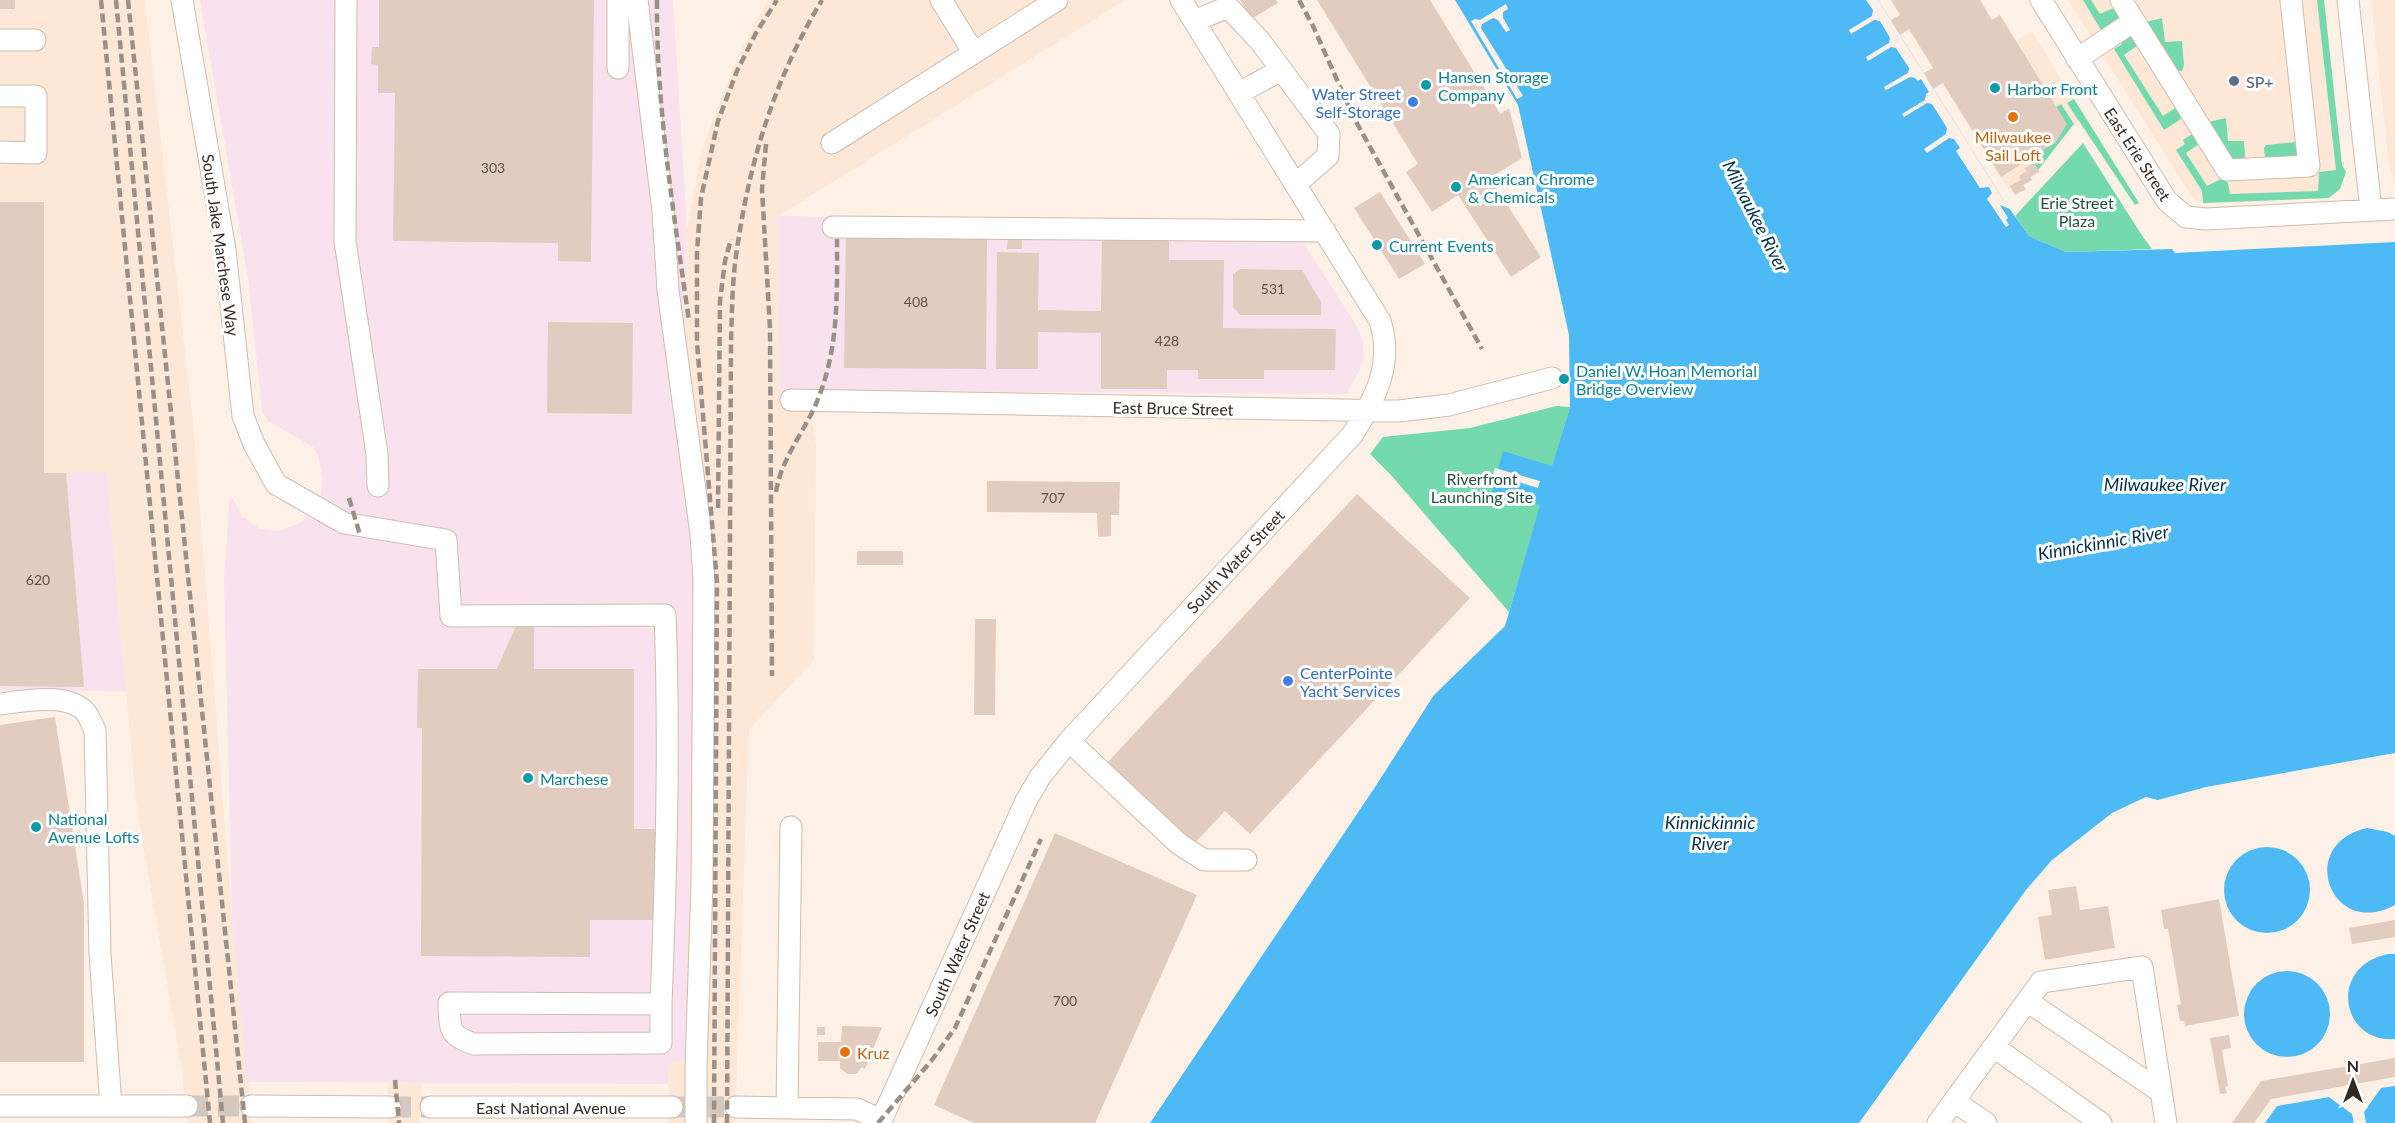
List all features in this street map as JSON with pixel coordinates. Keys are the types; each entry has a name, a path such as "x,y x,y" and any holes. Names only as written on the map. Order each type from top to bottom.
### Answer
{"street":[{"name":"South Jake Marchese Way","path":"182,0 225,250 243,416 254,444 276,484 344,523 446,540 451,616 665,615 668,706 661,1004"},
{"path":"346,0 345,241 377,454 378,486"},
{"path":"618,0 618,68"},
{"path":"637,0 663,211 668,290 705,579 702,882 696,1123"},
{"path":"941,0 974,53"},
{"path":"832,143 1057,0"},
{"name":"South Water Street","path":"880,1121 1026,801 1040,777 1069,741 1352,435 1366,412 1382,375 1386,359 1380,321 1181,0"},
{"name":"East Erie Street","path":"2041,0 2168,201 2186,217 2206,219 2395,208"},
{"path":"2121,0 2227,170 2309,166 2291,0"},
{"path":"2348,0 2372,210"},
{"path":"1194,21 1226,3 1260,41 1329,134 1328,156 1296,184"},
{"path":"2078,59 2134,21"},
{"path":"0,40 35,40"},
{"path":"1239,93 1281,70"},
{"path":"0,96 36,96 36,153 0,152"},
{"path":"833,227 1325,231"},
{"name":"East Bruce Street","path":"791,400 1366,412 1449,405 1552,378"},
{"path":"0,704 59,700 77,705 86,713 95,730 100,954 100,1112"},
{"path":"1069,741 1179,844 1204,860 1246,860"},
{"path":"787,1107 791,827"},
{"path":"1938,1123 2041,982 2142,968 2166,1123"},
{"path":"2027,1000 2161,1092"},
{"path":"448,1003 661,1004 661,1043 474,1044 455,1035 450,1028 448,1003"},
{"path":"1994,1047 2101,1123"},
{"path":"1954,1101 1986,1123"},
{"path":"0,1106 40,1114 188,1106"},
{"path":"251,1106 390,1107"},
{"name":"East National Avenue","path":"431,1107 462,1115 672,1107"},
{"path":"736,1107 857,1109 880,1121"}],"shaded area":[{"path":"0,0 145,0 193,421 232,916 252,1123 187,1123 182,1071 136,803 107,473 0,472"},
{"path":"200,0 673,0 687,229 685,359 695,564 685,1062 668,1063 668,1084 247,1082 232,916 224,578 230,494 243,517 260,529 278,531 300,523 315,510 321,494 322,477 318,456 313,447 268,421 262,412 248,278"},
{"path":"768,0 1125,0 780,215 816,447 814,660 749,730 735,1123 669,1123 668,1063 685,1062 687,229 702,149 738,56"},
{"name":"SP+","path":"2068,0 2324,0 2342,165 2346,172 2340,189 2329,198 2203,203 2194,200"},
{"path":"2371,0 2395,0 2395,185 2389,165"},
{"path":"2032,31 2084,117 2074,124 2038,170 2039,172 2031,177 2032,180 2023,185 2026,189 2010,191 1944,86"},
{"path":"777,216 1292,225 1358,328 1363,342 1364,356 1347,394 780,390"},
{"path":"0,472 107,473 126,691 0,690"},
{"path":"387,1083 422,1083 419,1123 390,1123"}],"green space":[{"path":"2083,0 2091,0 2100,14 2114,8 2119,18 2101,30"},
{"path":"2317,0 2324,0 2342,165 2346,172 2340,189 2329,198 2203,203 2202,191 2176,150 2185,144 2183,140 2192,134 2199,144 2186,153 2207,186 2223,178 2228,183 2230,194 2318,191 2319,172 2336,170"},
{"path":"2162,18 2165,42 2182,41 2184,65 2182,71 2175,70 2146,22"},
{"path":"2132,35 2137,46 2124,55 2163,116 2175,108 2179,109 2181,119 2164,130 2114,49 2122,44 2119,39"},
{"path":"2074,99 2139,203 2135,205 2067,103"},
{"path":"2061,104 2074,124 2038,170 2031,157 2056,142 2056,107"},
{"path":"2226,118 2228,141 2244,141 2244,159 2232,160 2208,122"},
{"path":"2296,142 2298,156 2268,159 2265,157 2266,145"},
{"name":"Erie Street Plaza","path":"2083,143 2152,249 2066,252 2029,236 2015,216"},
{"name":"Riverfront Launching Site","path":"1556,406 1570,407 1509,612 1390,474 1370,454 1383,437 1470,428"}],"water":[{"path":"1455,0 1878,0 2004,201 2029,236 2066,252 2172,249 2175,253 2395,242 2395,753 2206,787 2158,800 2146,797 2112,813 2052,860 2026,890 1859,1123 1150,1123 1434,695 1505,626 1540,505 1492,492 1503,451 1552,466 1570,407 1569,335 1518,105"},
{"path":"2367,828 2388,832 2395,836 2395,905 2372,912 2354,910 2339,900 2330,886 2327,869 2332,852 2345,837"},
{"path":"2267,847 2283,851 2297,860 2306,874 2310,890 2306,906 2297,920 2283,929 2267,933 2251,929 2237,920 2228,906 2224,890 2228,874 2237,860 2251,851"},
{"path":"2388,954 2395,954 2395,1039 2376,1037 2362,1029 2353,1017 2348,1002 2349,987 2356,973 2369,961"},
{"path":"2287,971 2303,975 2317,984 2326,998 2330,1014 2326,1030 2317,1044 2303,1053 2287,1057 2271,1053 2257,1044 2248,1030 2244,1014 2248,998 2257,984 2271,975"},
{"path":"2395,1086 2395,1123 2366,1123 2364,1112 2381,1088"},
{"path":"2329,1097 2352,1114 2354,1123 2265,1123 2277,1106"}],"pier":[{"path":"1866,0 1878,0 2004,201 2012,207 2010,209 2000,205 2008,218 2006,220 2009,225 2006,227 1987,199 1992,193 1989,187 1980,188 1956,151 1960,148 1954,139 1949,138 1927,153 1924,149 1946,134 1947,128 1932,104 1927,103 1904,117 1902,114 1925,100 1929,92 1921,79 1918,81 1910,77 1886,90 1884,87 1908,73 1909,68 1896,48 1891,47 1868,61 1866,57 1889,43 1890,38 1880,21 1874,20 1851,34 1849,30 1872,16 1873,10"},
{"path":"1506,4 1508,9 1503,12 1503,18 1510,30 1506,32 1498,20 1493,18 1482,24 1481,28 1523,96 1517,99 1471,21 1480,20"},
{"path":"1495,468 1540,481 1538,488 1493,474"}],"building":[{"path":"0,0 15,0 15,9 0,9"},
{"path":"379,0 594,0 591,262 558,261 558,243 393,241 395,93 378,93 378,65 371,64 372,47 379,47"},
{"path":"1240,0 1276,0 1278,3 1251,19"},
{"name":"Hansen Storage Company","path":"1317,0 1430,0 1500,114 1509,108 1522,158 1490,178 1541,257 1511,277 1458,195 1432,212 1406,172 1418,164"},
{"name":"Harbor Front","path":"1891,0 1980,0 1992,20 2000,15 2067,124 2056,142 2001,177 1943,83 1933,89 1924,73 1933,68 1909,29 1900,35 1891,20 1900,15"},
{"path":"2034,163 2039,172 2023,185 2026,189 2015,195 2010,186 2021,180 2019,176 2027,171 2024,168"},
{"path":"1380,192 1425,264 1399,279 1354,208"},
{"path":"0,202 44,202 44,473 66,473 84,687 0,686"},
{"path":"846,233 987,235 986,369 844,368"},
{"path":"1008,235 1022,235 1022,249 1007,249"},
{"path":"1102,237 1169,237 1169,260 1224,260 1223,328 1336,329 1335,370 1264,370 1264,379 1198,379 1198,370 1167,370 1167,389 1101,389 1101,333 1038,332 1038,369 996,369 997,252 1039,253 1038,310 1101,311"},
{"path":"1240,269 1302,270 1321,302 1321,315 1240,315 1233,307 1233,274"},
{"path":"548,322 633,323 632,414 547,413"},
{"path":"987,481 1120,482 1119,515 1111,515 1111,536 1098,537 1097,513 987,512"},
{"name":"CenterPointe Yacht Services","path":"1357,494 1470,598 1250,834 1225,811 1193,845 1106,764"},
{"path":"857,551 903,551 903,565 857,565"},
{"path":"975,619 996,619 995,715 974,715"},
{"name":"Marchese","path":"518,621 534,621 534,669 634,669 634,829 658,829 658,920 590,920 590,957 421,956 422,728 417,728 418,669 497,669"},
{"name":"National Avenue Lofts","path":"55,717 84,904 84,1062 0,1062 0,725"},
{"path":"1055,833 1197,895 1095,1123 974,1123 934,1105"},
{"path":"2076,886 2080,910 2108,906 2115,948 2045,960 2038,917 2052,915 2048,890"},
{"path":"2219,899 2239,1016 2185,1026 2184,1021 2180,1021 2177,1005 2181,1004 2168,929 2164,929 2161,910"},
{"path":"2395,920 2395,937 2352,944 2349,928"},
{"name":"Kruz","path":"842,1026 882,1027 865,1069 862,1067 856,1074 847,1074 840,1068 840,1061 818,1061 818,1042 841,1042"},
{"path":"817,1027 825,1027 825,1035 817,1035"},
{"path":"2229,1035 2231,1048 2222,1050 2228,1086 2225,1087 2227,1093 2220,1094 2210,1038"},
{"path":"2395,1058 2395,1077 2271,1099 2254,1123 2232,1123 2261,1081"}],"tunnel":[{"path":"187,1106 251,1106"},
{"path":"390,1107 431,1107"},
{"path":"672,1107 736,1107"}],"railway":[{"path":"101,0 210,1123"},
{"path":"116,0 223,1123"},
{"path":"128,0 245,1123"},
{"path":"657,0 659,81 672,201 689,321"},
{"path":"714,1123 717,583 697,343 697,252 701,198 718,121 737,71 756,33 777,0"},
{"path":"727,1123 732,296 742,216 757,151 778,89 805,29 822,0"},
{"path":"1299,0 1354,118 1482,349"},
{"path":"766,144 762,189 770,329 772,676"},
{"path":"718,508 720,301 725,261 731,239"},
{"path":"776,492 783,467 818,399 830,360 835,320 837,239"},
{"path":"349,498 360,535"},
{"path":"878,1123 932,1060 955,1028 1041,839"},
{"path":"395,1080 399,1123"}],"place":[{"name":"SP+","path":"2234,81"},
{"name":"Hansen Storage Company","path":"1426,85"},
{"name":"Harbor Front","path":"1995,88"},
{"name":"Water Street Self-Storage","path":"1413,102"},
{"name":"Milwaukee Sail Loft","path":"2013,117"},
{"name":"American Chrome & Chemicals","path":"1456,187"},
{"name":"Current Events","path":"1377,245"},
{"name":"Daniel W. Hoan Memorial Bridge Overview","path":"1564,379"},
{"name":"CenterPointe Yacht Services","path":"1288,681"},
{"name":"Marchese","path":"528,778"},
{"name":"National Avenue Lofts","path":"36,827"},
{"name":"Kruz","path":"845,1052"}],"water label":[{"name":"Milwaukee River","path":"1756,216"},
{"name":"Milwaukee River","path":"2165,484"},
{"name":"Kinnickinnic River","path":"2103,542"},
{"name":"Kinnickinnic River","path":"1710,832"}]}
